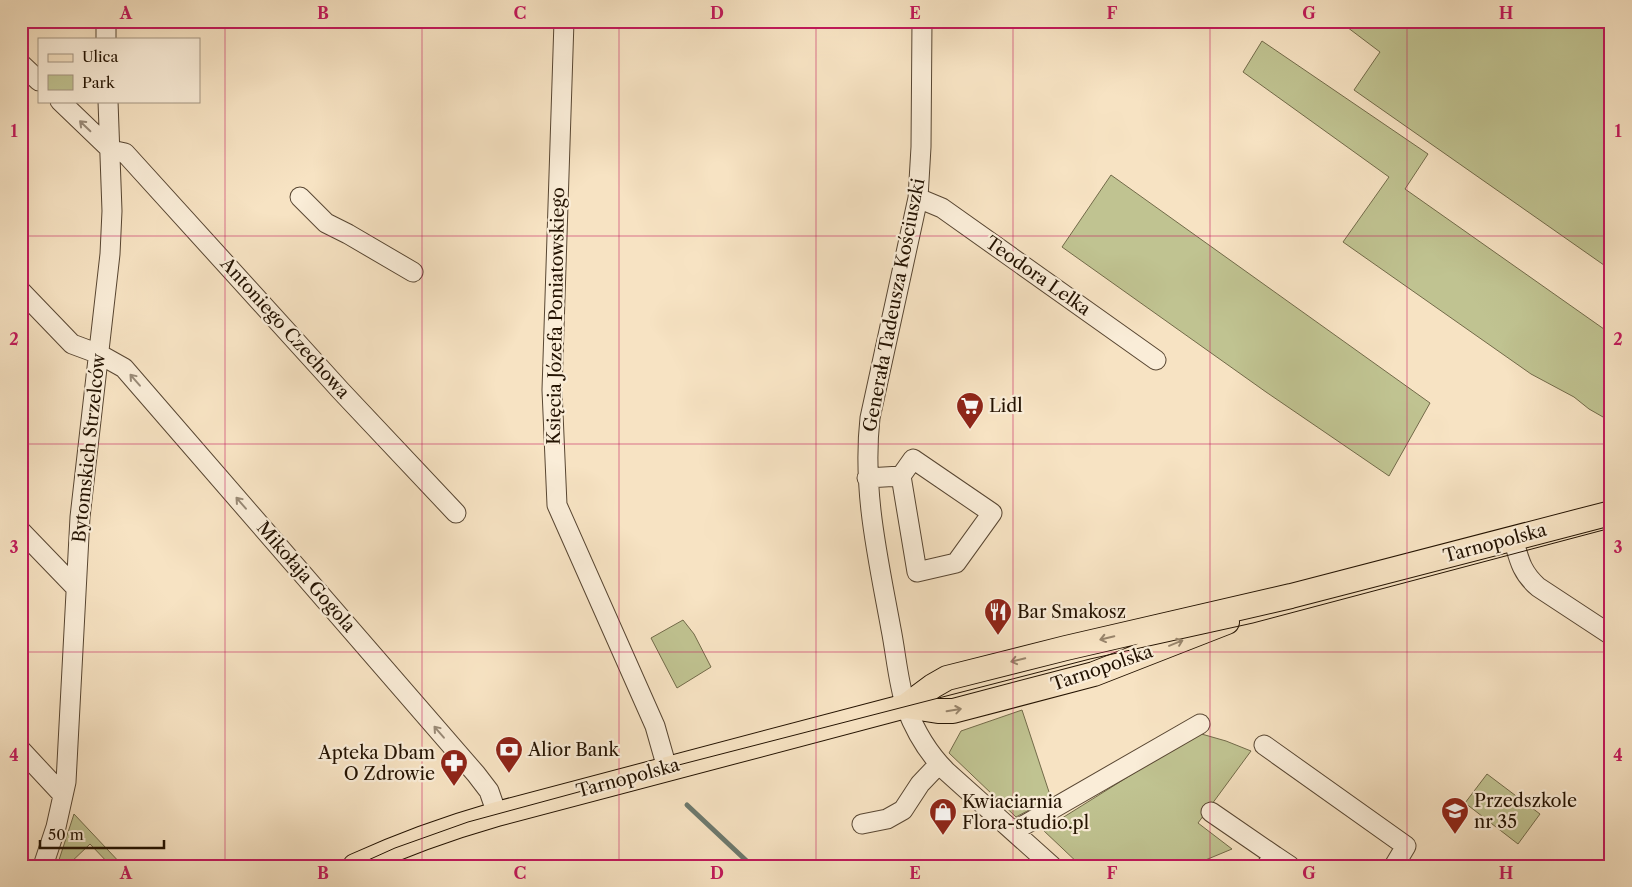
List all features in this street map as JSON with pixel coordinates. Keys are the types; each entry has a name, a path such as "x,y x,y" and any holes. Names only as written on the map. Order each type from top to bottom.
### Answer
{"main road":[{"name":"Tarnopolska","path":"355,866 394,848 497,814 906,706 947,678 1066,648 1291,596 1611,513"},
{"name":"Tarnopolska","path":"906,706 938,712 953,711 1073,680 1168,646 1291,596"}],"street":[{"path":"106,21 106,38"},
{"name":"Księcia Józefa Poniatowskiego","path":"564,21 552,390 557,505 656,726 667,768"},
{"name":"Generała Tadeusza Kościuszki","path":"922,21 921,148 918,198 870,418 867,447 867,478 876,550 906,706 920,736 939,764 1052,866"},
{"path":"21,64 38,80"},
{"name":"Antoniego Czechowa","path":"61,102 111,150 125,153 341,391 456,513"},
{"name":"Bytomskich Strzelców","path":"43,866 56,827 66,782 80,517 110,254 112,211 108,102"},
{"path":"300,197 326,222 413,272"},
{"name":"Teodora Lelka","path":"918,198 942,208 1156,360"},
{"name":"Mikołaja Gogola","path":"21,291 72,344 99,354 124,368 476,774 489,790 497,814"},
{"path":"913,458 992,513 956,563 917,572 901,476 913,458"},
{"path":"867,478 901,476"},
{"path":"21,531 75,587"},
{"path":"1513,538 1521,567 1528,578 1538,587 1611,635"},
{"path":"1014,831 1200,724"},
{"path":"1264,745 1406,846 1394,866"},
{"path":"21,750 63,795"},
{"path":"862,824 887,819 902,810 920,784 939,764"},
{"path":"1211,812 1277,862"}],"green space":[{"path":"1339,21 1611,21 1611,270 1354,90 1380,52"},
{"path":"1262,41 1428,154 1405,189 1611,334 1610,421 1589,409 1574,397 1531,374 1343,242 1389,177 1243,72"},
{"path":"1111,175 1430,403 1389,476 1266,392 1062,247"},
{"path":"683,620 694,634 711,667 677,688 651,638"},
{"path":"1022,710 1051,798 1016,817 949,753 961,731"},
{"path":"1198,733 1251,751 1198,823 1232,849 1191,866 1081,866 1043,830"},
{"path":"1487,774 1540,814 1518,844 1465,803"},
{"path":"74,814 123,866 111,866 90,844 67,866 57,866"}],"waterway":[{"path":"687,805 752,866"}],"tram line":[{"path":"355,866 395,848 468,822 667,768 1090,659 1253,623 1611,528"}],"place":[{"name":"Lidl","path":"970,430"},
{"name":"Bar Smakosz","path":"998,636"},
{"name":"Alior Bank","path":"509,774"},
{"name":"Apteka Dbam O Zdrowie","path":"454,787"},
{"name":"Przedszkole nr 35","path":"1455,835"},
{"name":"Kwiaciarnia Flora-studio.pl","path":"943,836"}]}
